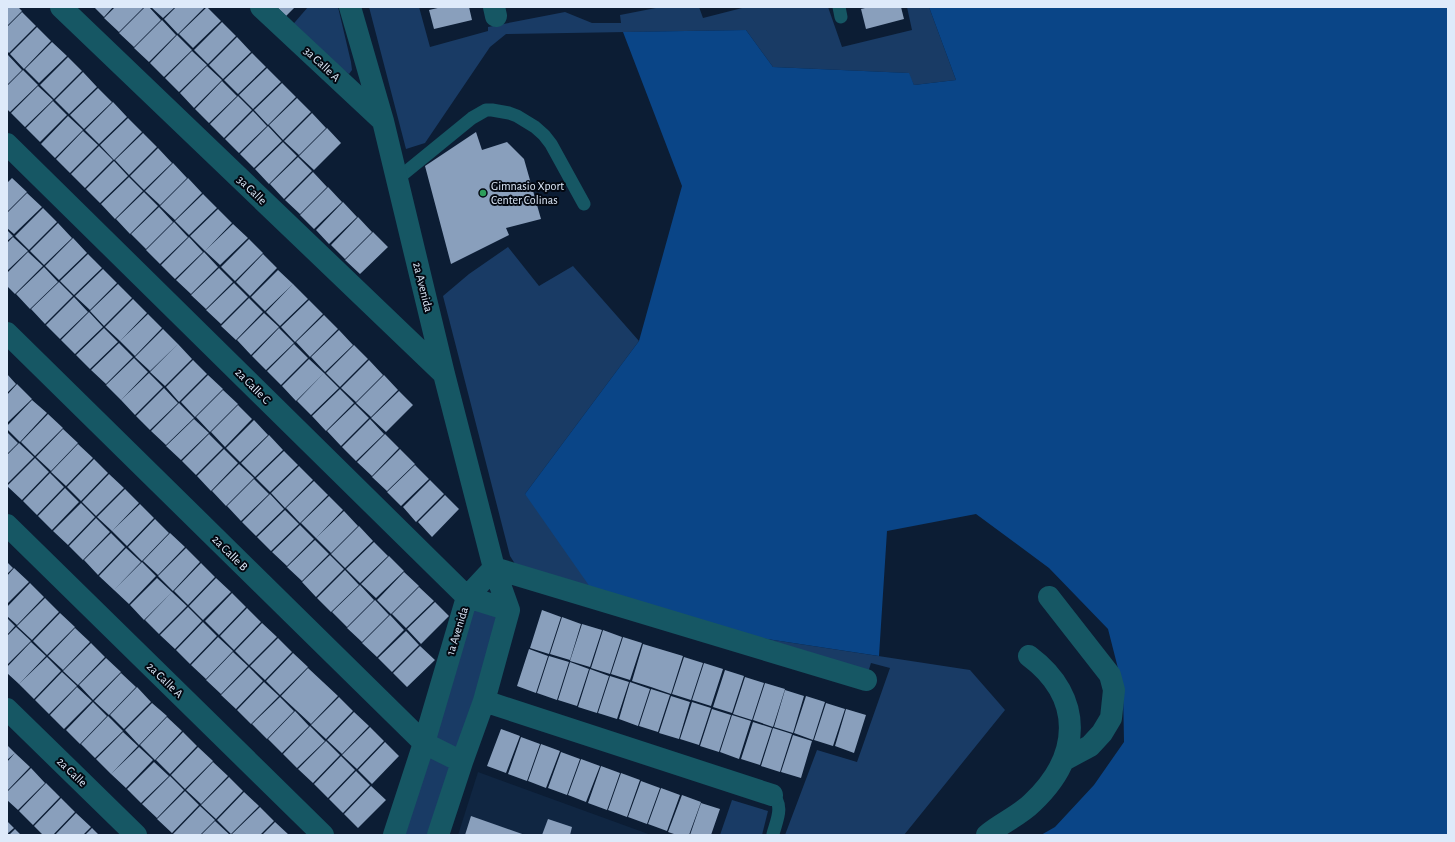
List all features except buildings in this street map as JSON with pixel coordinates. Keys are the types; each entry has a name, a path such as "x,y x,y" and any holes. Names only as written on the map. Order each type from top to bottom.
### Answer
{"street":[{"name":"3a Calle","path":"61,7 444,374"},
{"name":"3a Calle A","path":"261,7 383,121"},
{"name":"2a Avenida","path":"350,7 383,121 444,374 494,568"},
{"name":"2a Calle C","path":"7,144 467,597 509,610"},
{"name":"2a Calle B","path":"7,333 424,743 462,762"},
{"name":"2a Calle A","path":"7,525 323,835"},
{"name":"1a Avenida","path":"394,835 424,743 467,597 494,568"},
{"path":"438,835 484,701 509,610 494,568"},
{"path":"494,568 870,675"},
{"path":"1050,597 1110,675 1114,690 1111,718 1102,733 1090,746 1064,760"},
{"path":"987,835 1031,804 1049,785 1064,760 1071,730 1068,706 1057,683 1040,664 1029,656"},
{"path":"484,701 772,795"},
{"name":"2a Calle","path":"7,709 136,835"}],"lane":[{"path":"396,180 472,118 486,110 492,110 517,116 544,135 551,144 584,204"},
{"path":"772,795 779,803 779,811 773,834"}],"shaded area":[{"path":"308,7 338,7 351,62 352,70 349,74 289,29"},
{"path":"369,7 419,7 430,47 488,31 488,27 565,12 592,23 621,23 620,15 661,7 699,7 703,18 746,7 828,7 842,47 912,30 907,7 929,7 956,80 914,85 908,73 773,67 746,30 506,34 490,47 425,143 406,149"},
{"path":"929,7 1448,7 1448,835 1041,835 1055,827 1094,785 1124,742 1123,688 1108,629 1049,568 976,514 887,531 879,656 753,637 590,587 525,494 639,341 682,186 623,32 746,30 773,67 909,73 914,85 956,80"},
{"path":"508,247 539,286 573,266 639,341 525,494 753,637 970,670 1005,710 904,835 785,835 817,750 857,762 890,668 871,663 864,685 517,567 510,556 443,296 469,274"},
{"path":"467,597 509,610 438,835 394,835"},
{"path":"478,772 651,835 458,835"},
{"path":"732,800 768,811 762,835 720,835"}],"place":[{"name":"Gimnasio Xport Center Colinas","path":"483,193"}]}
